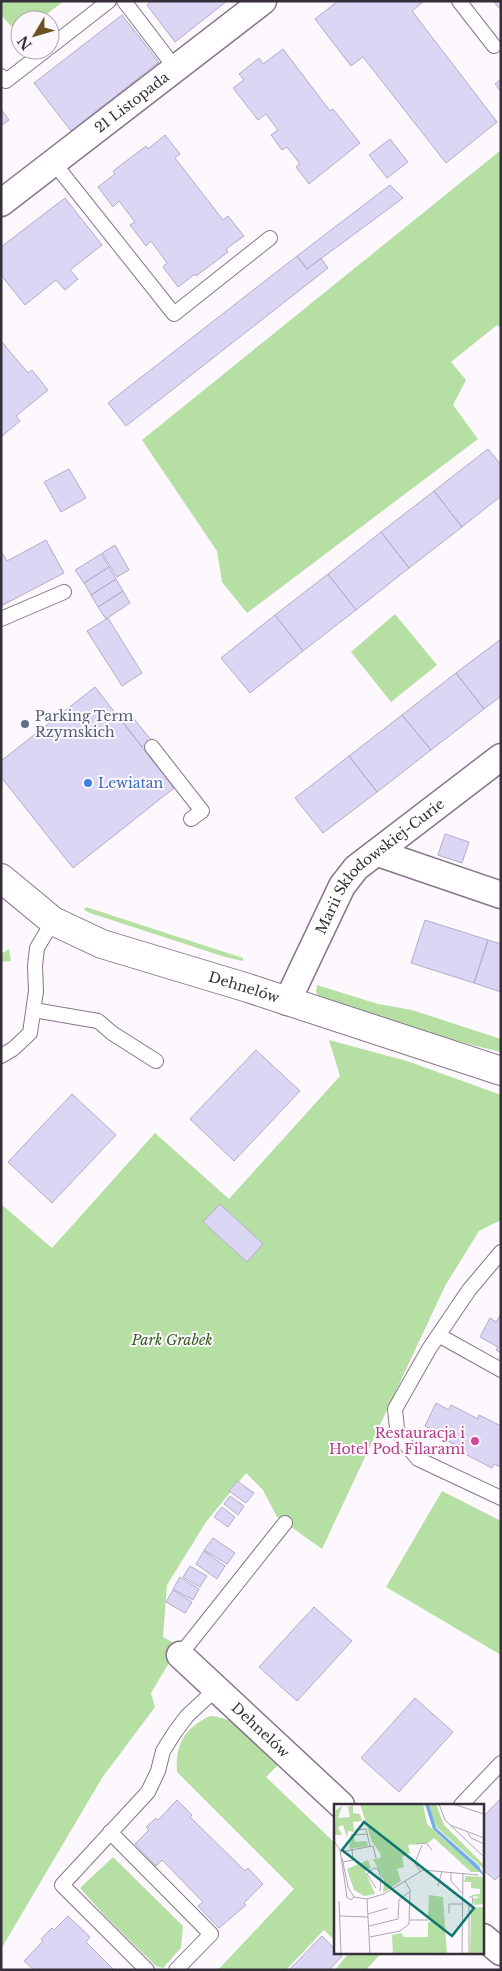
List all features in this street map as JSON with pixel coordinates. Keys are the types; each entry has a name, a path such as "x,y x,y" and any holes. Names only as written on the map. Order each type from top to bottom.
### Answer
{"street":[{"name":"21 Listopada","path":"1,203 263,1"},
{"name":"Marii Skłodowskiej-Curie","path":"287,1002 342,886 356,868 501,757"},
{"path":"378,853 501,895"},
{"name":"Dehnelów","path":"1,878 53,921 102,944 501,1072"},
{"name":"Dehnelów","path":"180,1655 340,1804"},
{"path":"484,1937 501,1952"}],"lane":[{"path":"60,39 110,1"},
{"path":"124,1 176,69"},
{"path":"459,1 494,46"},
{"path":"1,76 6,81 33,60"},
{"path":"54,163 174,314 270,238"},
{"path":"1,620 64,592"},
{"path":"152,747 202,811 191,818"},
{"path":"1,1056 13,1049 30,1033 34,1010 37,948 53,921"},
{"path":"34,1010 98,1021 112,1033 156,1061"},
{"path":"501,1252 469,1290 440,1336 429,1349 395,1409 397,1429 418,1459 501,1498"},
{"path":"440,1336 501,1370"},
{"path":"180,1655 285,1523"},
{"path":"147,1970 62,1884 148,1792 158,1771 163,1751 174,1732 187,1716 216,1689"},
{"path":"462,1804 501,1763"},
{"path":"110,1832 211,1934 176,1970"}],"green space":[{"path":"1,1 64,1 52,10 10,10 10,25 1,15"},
{"path":"501,150 501,328 497,325 451,362 466,380 453,405 478,439 247,613 222,582 217,551 142,440"},
{"path":"395,614 437,665 391,702 351,652"},
{"path":"86,907 243,958 243,961 225,957 90,913 84,910"},
{"path":"9,949 11,961 1,962 1,954"},
{"path":"317,985 378,1004 412,1010 501,1039 501,1052 440,1037 319,998 316,992"},
{"name":"Park Grabek","path":"329,1040 407,1061 501,1095 501,1220 479,1231 445,1286 322,1549 277,1517 263,1490 246,1473 206,1522 167,1585 163,1637 179,1646 151,1693 155,1707 102,1778 1,1949 1,1204 52,1248 155,1133 229,1199 340,1076"},
{"path":"442,1491 501,1521 501,1655 386,1587"},
{"path":"210,1716 231,1721 257,1739 281,1762 266,1777 334,1842 334,1940 324,1930 286,1970 218,1970 294,1889 177,1772 178,1753 183,1738 201,1721"},
{"path":"113,1857 183,1926 181,1948 163,1968 156,1966 106,1917 80,1888"},
{"path":"348,1954 380,1954 366,1970 335,1970"}],"building":[{"path":"151,1 227,1 175,42 147,5"},
{"path":"338,1 424,1 412,11 497,122 446,163 363,57 351,66 315,19"},
{"path":"493,1 501,1 501,10"},
{"path":"122,15 159,62 71,131 34,83"},
{"path":"283,49 330,111 333,109 360,143 309,184 296,167 300,164 287,147 282,150 271,135 278,130 266,114 258,120 233,88 244,80 239,74 259,58 263,64"},
{"path":"501,79 501,92 495,84"},
{"path":"1,109 9,120 1,126"},
{"path":"165,135 180,154 175,158 223,220 228,216 244,236 226,249 228,252 178,287 163,267 167,263 151,241 146,246 130,225 135,222 119,201 113,207 98,187 115,174 113,171 146,146 148,149"},
{"path":"390,139 408,162 387,178 369,155"},
{"path":"390,185 403,198 307,269 297,256"},
{"path":"65,198 102,245 70,270 78,279 65,290 56,280 25,305 1,275 1,247"},
{"path":"297,256 307,269 321,258 328,268 126,426 108,403"},
{"path":"1,341 28,373 32,370 48,390 16,416 20,421 1,437"},
{"path":"488,449 501,465 501,496 462,527 434,491"},
{"path":"69,469 86,498 61,512 44,482"},
{"path":"434,491 462,527 409,568 381,532"},
{"path":"381,532 409,568 356,610 328,574"},
{"path":"46,540 64,573 1,606 1,551 7,561"},
{"path":"115,545 129,570 117,577 102,553"},
{"path":"101,554 109,567 84,583 75,570"},
{"path":"109,567 116,579 91,595 84,583"},
{"path":"328,574 356,610 303,651 275,615"},
{"path":"116,579 123,591 98,607 91,595"},
{"path":"123,591 130,603 106,619 98,607"},
{"path":"275,615 303,651 250,693 221,658"},
{"path":"108,618 142,673 122,686 87,631"},
{"path":"501,639 501,696 484,709 456,673"},
{"path":"456,673 484,709 431,750 402,715"},
{"name":"Lewiatan","path":"95,687 174,788 73,868 1,777 1,761"},
{"path":"131,715 151,740 142,747 123,722"},
{"path":"402,715 431,750 377,792 349,756"},
{"path":"349,756 377,792 323,833 295,798"},
{"path":"445,834 469,842 462,863 438,855"},
{"path":"425,920 488,940 474,983 411,963"},
{"path":"488,940 501,944 501,992 474,983"},
{"path":"256,1050 300,1091 234,1161 190,1119"},
{"path":"72,1094 116,1135 52,1203 8,1162"},
{"path":"220,1204 263,1244 247,1262 203,1222"},
{"path":"501,1314 501,1353 496,1350 498,1347 480,1337 490,1318 496,1322"},
{"name":"Restauracja i Hotel Pod Filarami","path":"436,1403 449,1410 451,1405 478,1419 479,1415 501,1426 501,1467 494,1464 492,1468 461,1452 462,1448 436,1435 437,1432 425,1426"},
{"path":"237,1481 254,1493 246,1503 229,1491"},
{"path":"230,1496 244,1506 238,1515 224,1504"},
{"path":"222,1507 235,1517 228,1527 214,1517"},
{"path":"213,1538 235,1553 227,1564 204,1550"},
{"path":"204,1551 225,1566 217,1579 196,1564"},
{"path":"190,1566 207,1576 200,1587 183,1577"},
{"path":"180,1577 199,1589 193,1600 173,1589"},
{"path":"173,1590 192,1602 185,1613 166,1602"},
{"path":"314,1607 352,1641 297,1701 259,1667"},
{"path":"415,1698 453,1732 399,1792 361,1758"},
{"path":"501,1798 501,1874 495,1880 484,1871 484,1816"},
{"path":"177,1800 192,1815 190,1817 245,1871 248,1868 263,1884 244,1903 246,1905 219,1928 198,1906 203,1902 162,1860 156,1866 135,1844 149,1830 146,1827 156,1818 158,1820"},
{"path":"68,1916 90,1937 86,1942 114,1970 34,1970 24,1961 43,1941 41,1939 52,1928 54,1930"},
{"path":"322,1936 334,1948 334,1954 342,1956 329,1970 289,1970"}],"place":[{"name":"Parking Term Rzymskich","path":"25,724"},
{"name":"Lewiatan","path":"88,783"},
{"name":"Restauracja i Hotel Pod Filarami","path":"475,1441"}]}
